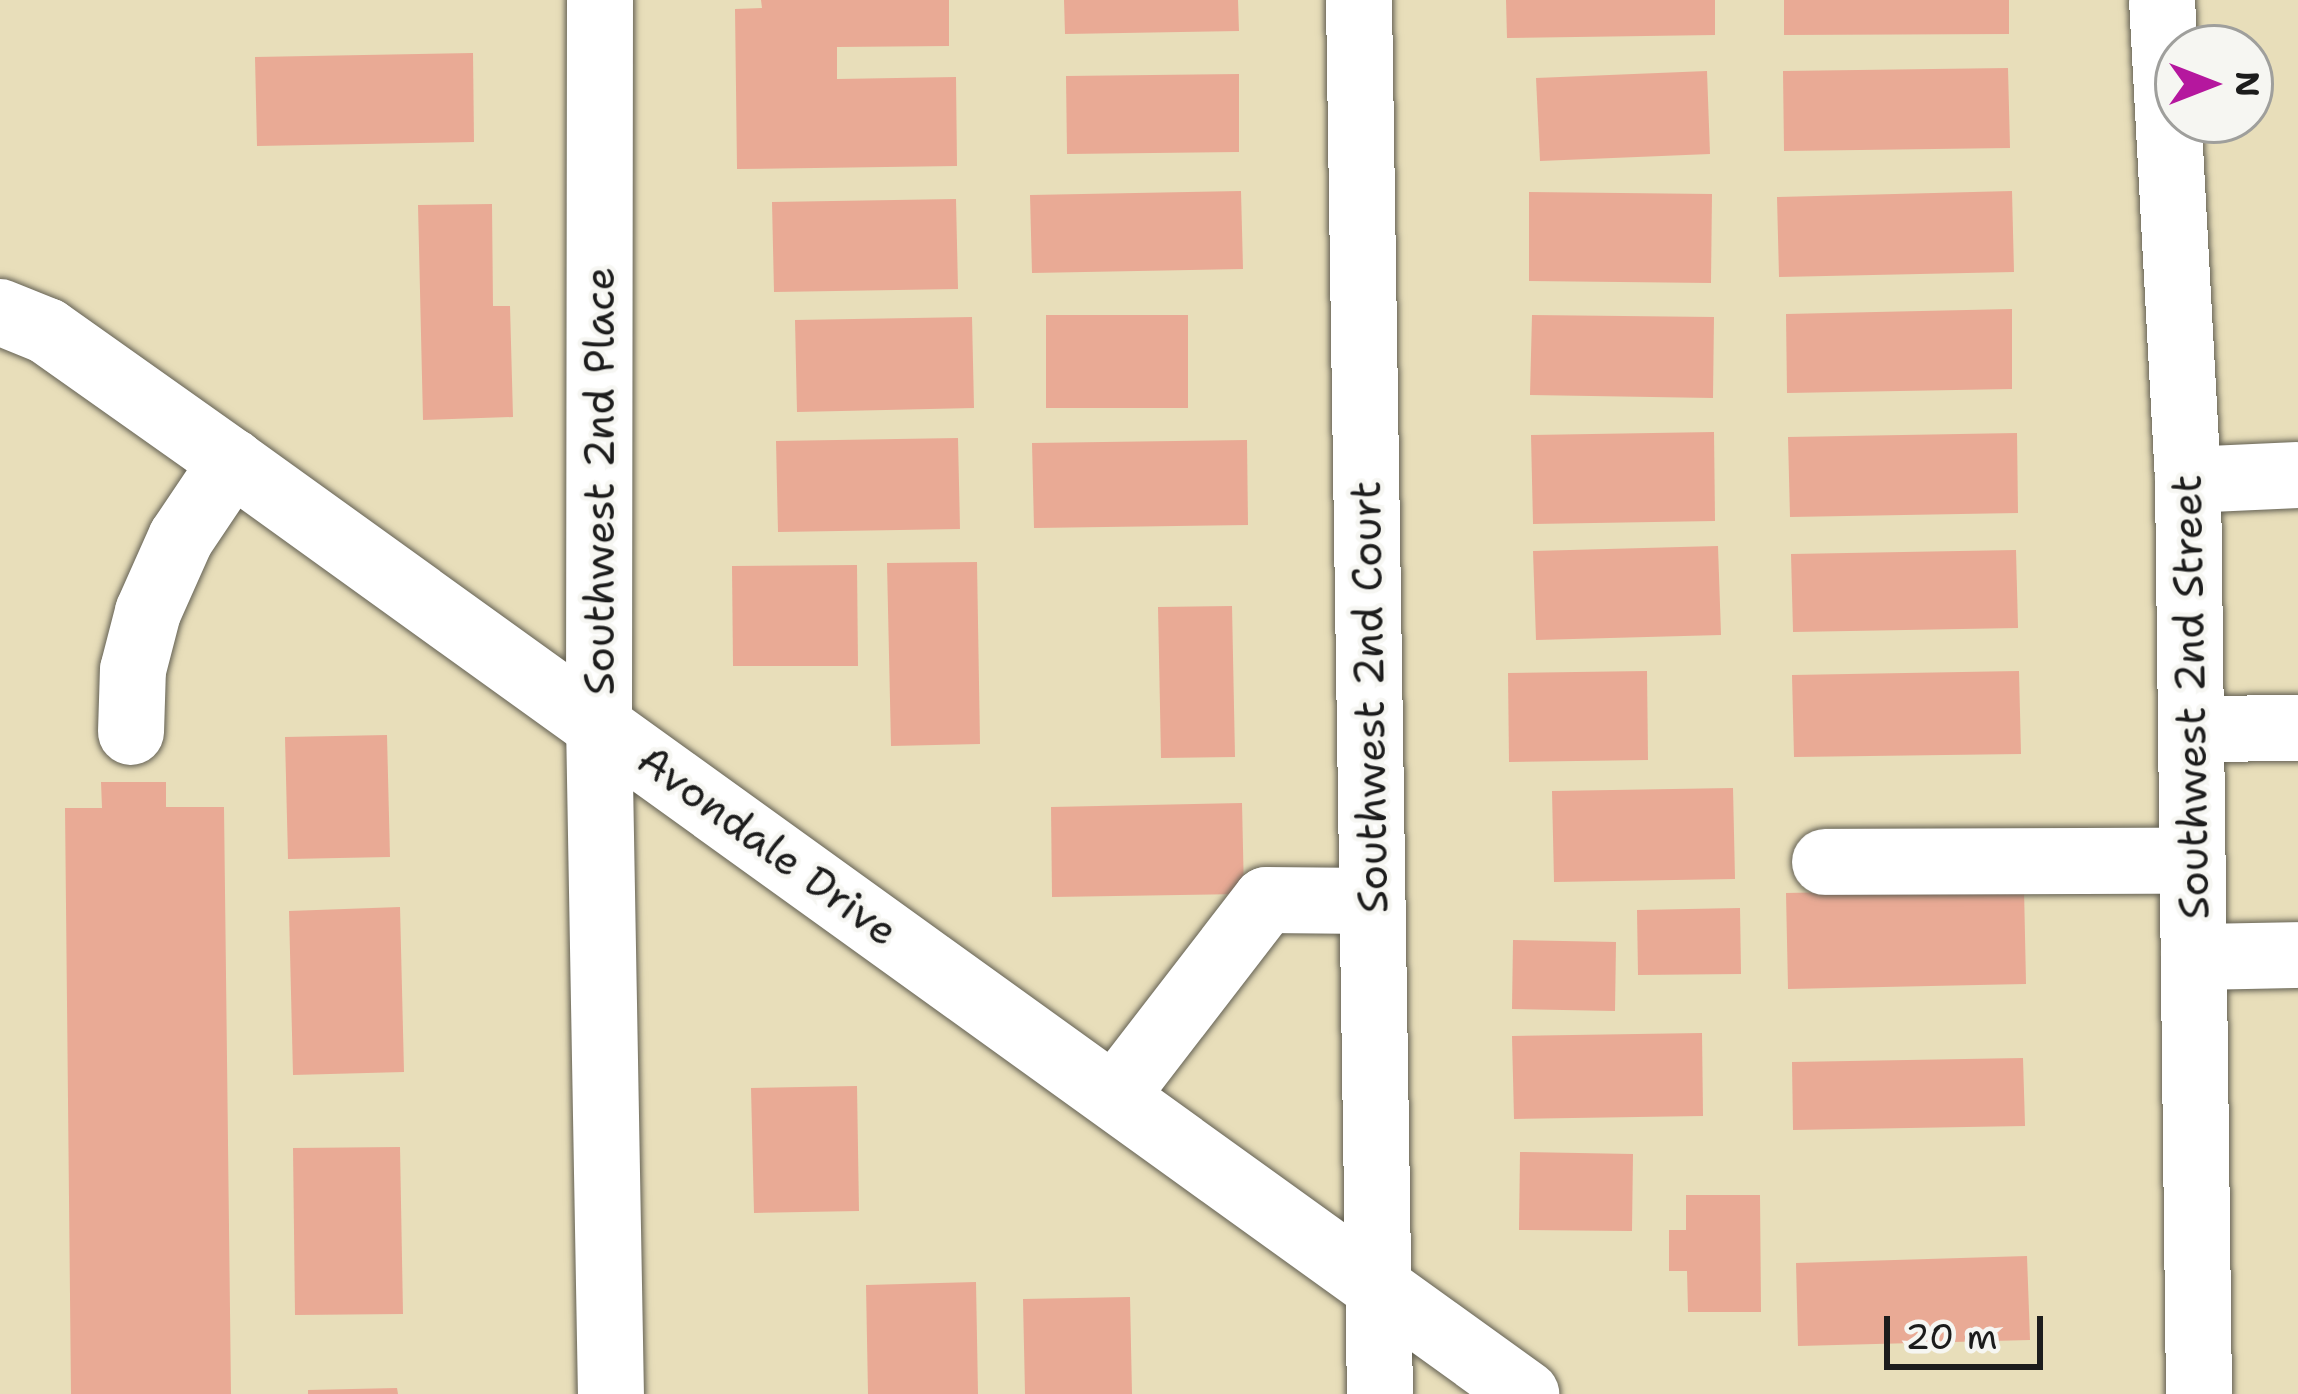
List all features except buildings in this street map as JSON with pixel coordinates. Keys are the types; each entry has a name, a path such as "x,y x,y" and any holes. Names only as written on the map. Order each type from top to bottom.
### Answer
{"street":[{"name":"Southwest 2nd Place","path":"599,0 599,723 611,1394"},
{"name":"Southwest 2nd Court","path":"1359,0 1380,1394"},
{"name":"Southwest 2nd Street","path":"2162,0 2188,480 2199,1394"},
{"name":"Avondale Drive","path":"0,311 47,332 232,462 1526,1394"},
{"path":"131,733 133,670 148,612 181,538 232,462"},
{"path":"2188,480 2298,475"},
{"path":"2191,728 2298,728"},
{"path":"1825,862 2192,861"},
{"path":"1114,1096 1267,900 1372,901"},
{"path":"2194,957 2298,955"}]}
